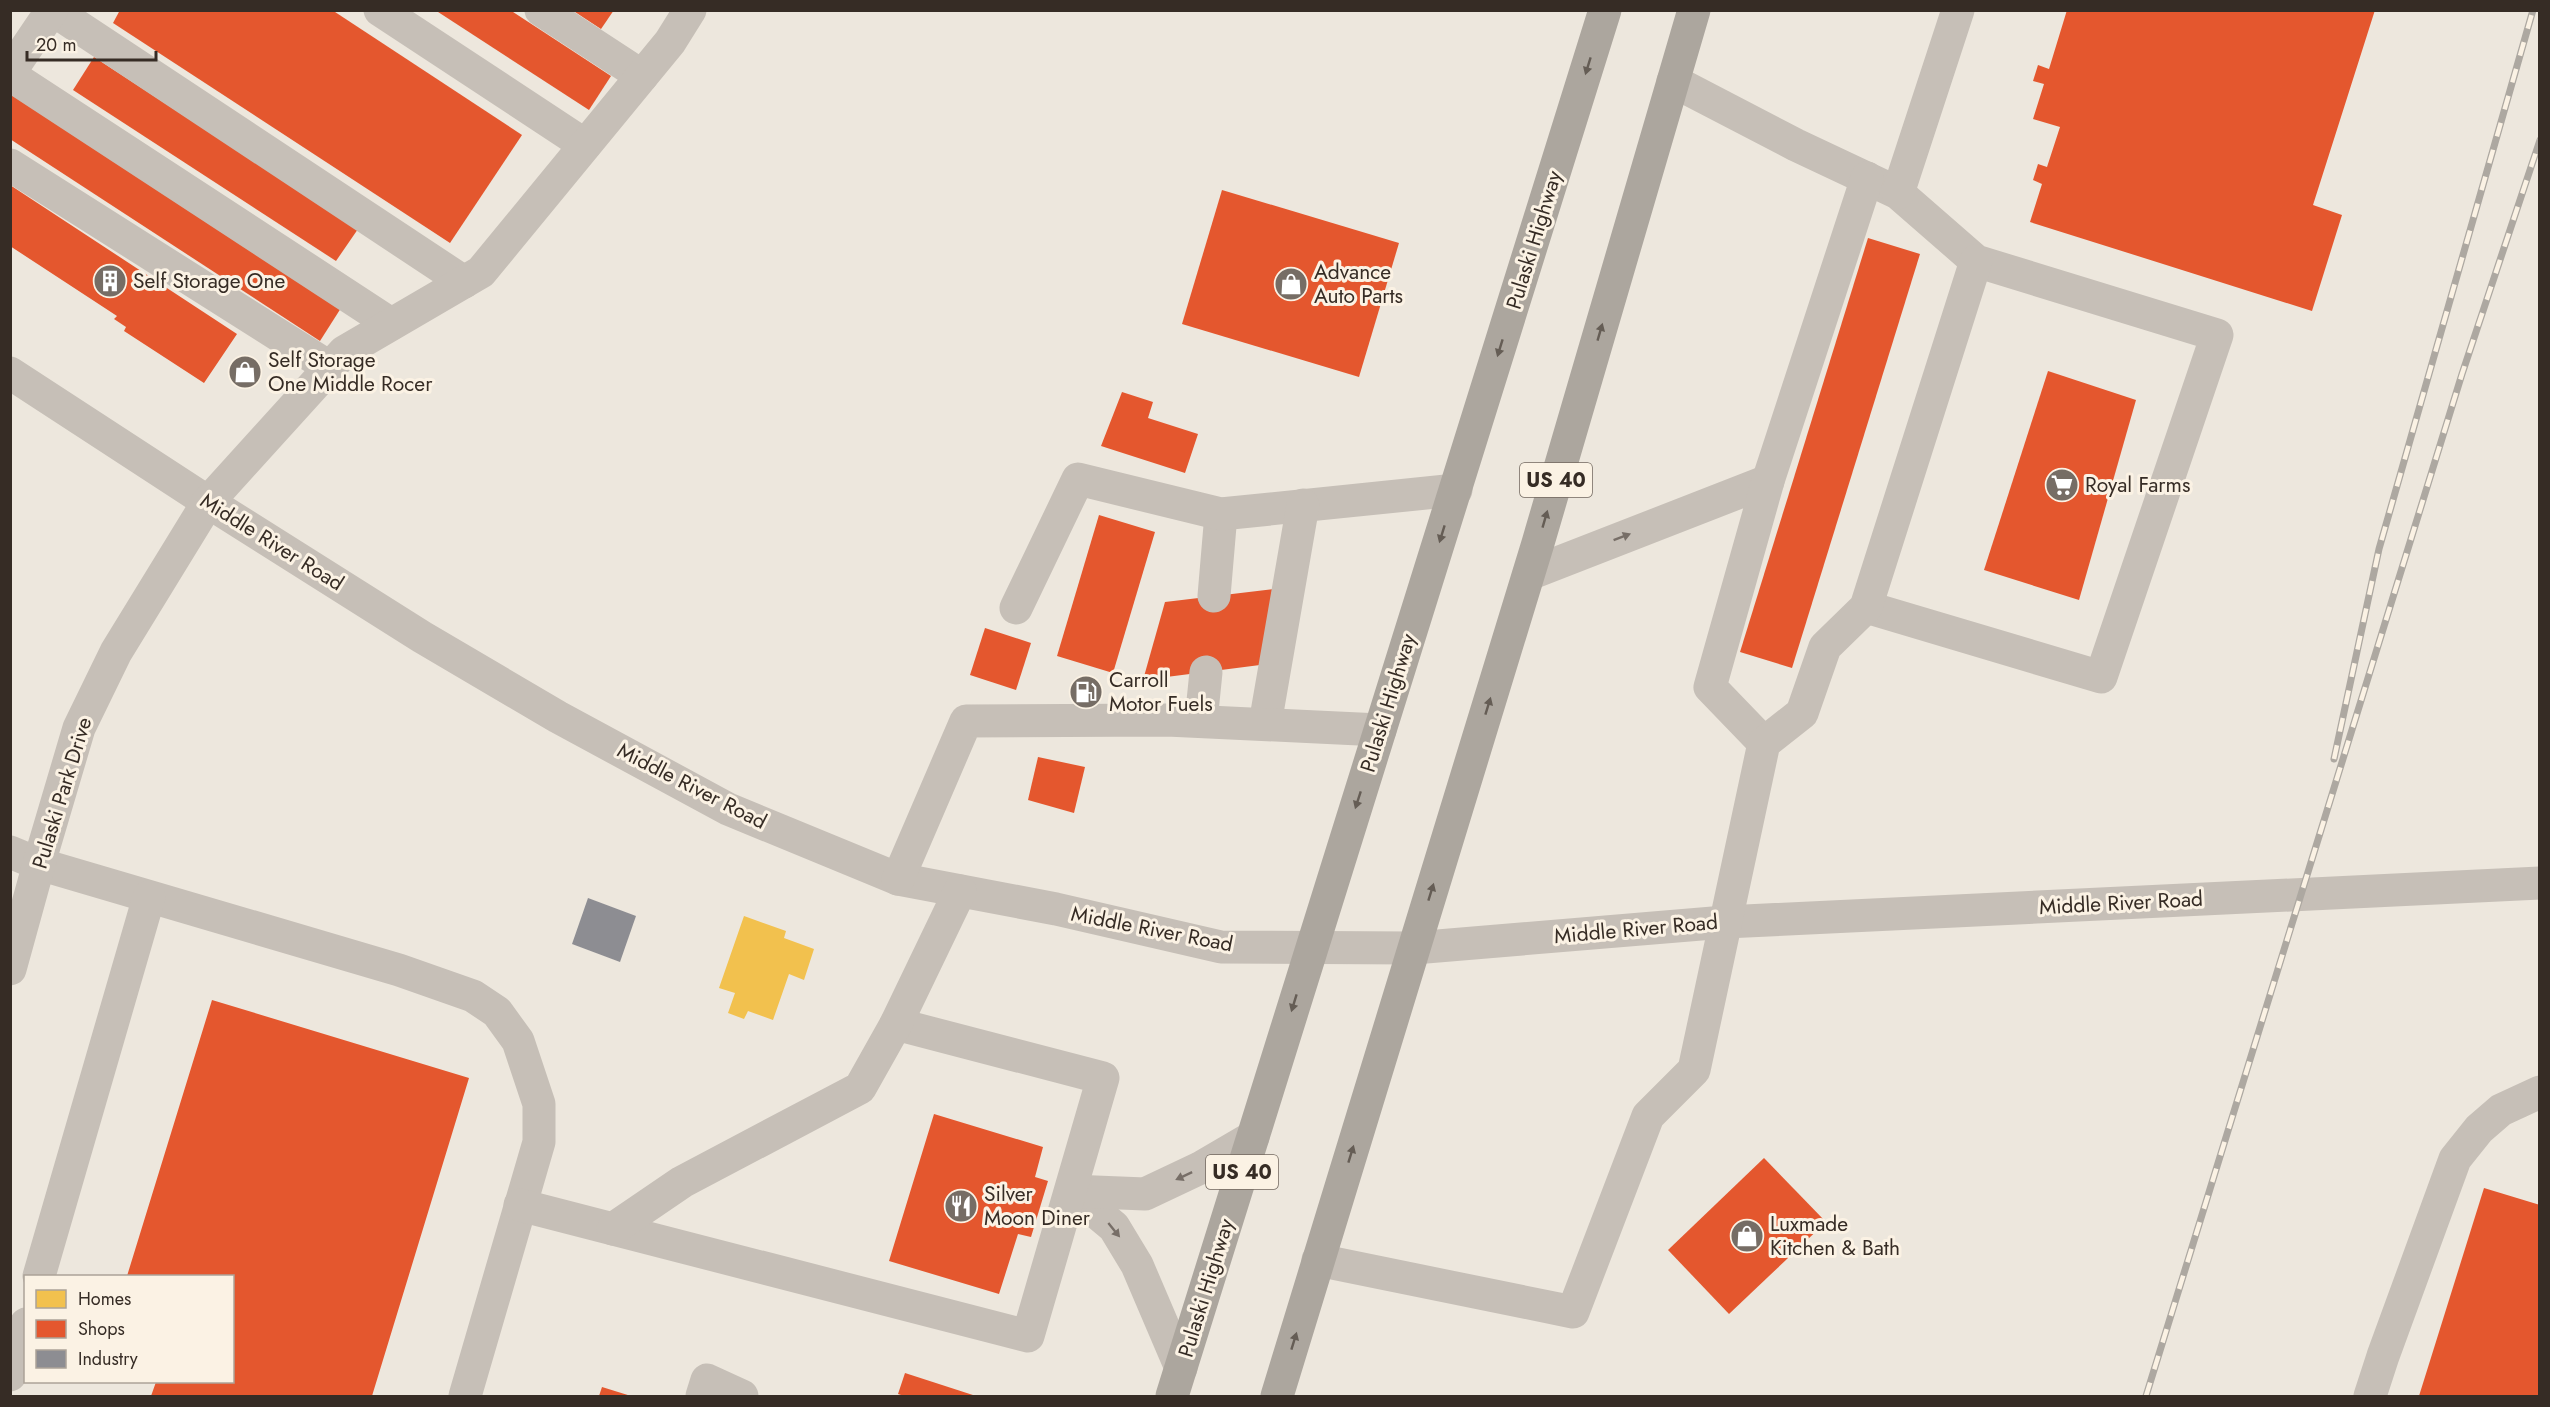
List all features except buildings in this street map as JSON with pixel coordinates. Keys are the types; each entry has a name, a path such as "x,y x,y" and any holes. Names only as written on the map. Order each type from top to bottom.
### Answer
{"highway":[{"name":"Pulaski Highway","path":"1177,1382 1605,10"},
{"name":"US 40","path":"1277,1396 1529,574 1694,10"}],"street":[{"path":"391,324 10,74 53,10 464,282"},
{"path":"381,10 585,145"},
{"path":"541,10 642,76"},
{"name":"Pulaski Park Drive","path":"10,969 25,858 79,728 116,651 208,502 345,352 481,272 670,42 690,10"},
{"path":"1898,193 1958,10"},
{"path":"1673,81 1796,145 1898,193 1976,261 2217,336 2101,677 1866,607"},
{"path":"10,165 329,368"},
{"path":"1764,743 1710,687 1768,481 1866,178"},
{"path":"1318,1260 1574,1312 1648,1116 1694,1070 1764,743 1802,713 1825,647 1866,607 1976,261"},
{"name":"Middle River Road","path":"10,373 422,637 558,717 728,809 898,879 1056,909 1221,947 1414,948 1725,922 2540,883"},
{"path":"1016,608 1078,479 1221,514 1456,490"},
{"path":"1529,574 1768,481"},
{"path":"1265,724 1303,505"},
{"path":"1214,596 1221,514"},
{"path":"1201,721 1206,672"},
{"path":"898,879 966,722 1201,721 1380,730"},
{"path":"25,858 399,970 473,996 497,1012 518,1041 538,1104 538,1142 465,1396"},
{"path":"613,1229 682,1182 860,1088 896,1024 960,891"},
{"path":"39,1275 149,897"},
{"path":"520,1205 1028,1336 1103,1078 896,1024"},
{"path":"2370,1396 2456,1159 2479,1129 2501,1110 2540,1092"},
{"path":"1071,1191 1145,1194 1200,1168 1253,1137"},
{"path":"1071,1191 1114,1227 1137,1265 1177,1382"},
{"path":"10,1376 24,1330"},
{"path":"702,1396 706,1380 742,1396"}],"railway":[{"path":"2334,759 2379,549 2533,10"},
{"path":"2146,1396 2462,374 2540,140"}],"place":[{"name":"Self Storage One","path":"110,281"},
{"name":"Advance Auto Parts","path":"1291,284"},
{"name":"Self Storage One Middle Rocer","path":"245,372"},
{"name":"Royal Farms","path":"2062,485"},
{"name":"Carroll Motor Fuels","path":"1086,692"},
{"name":"Silver Moon Diner","path":"961,1206"},
{"name":"Luxmade Kitchen & Bath","path":"1747,1236"}]}
